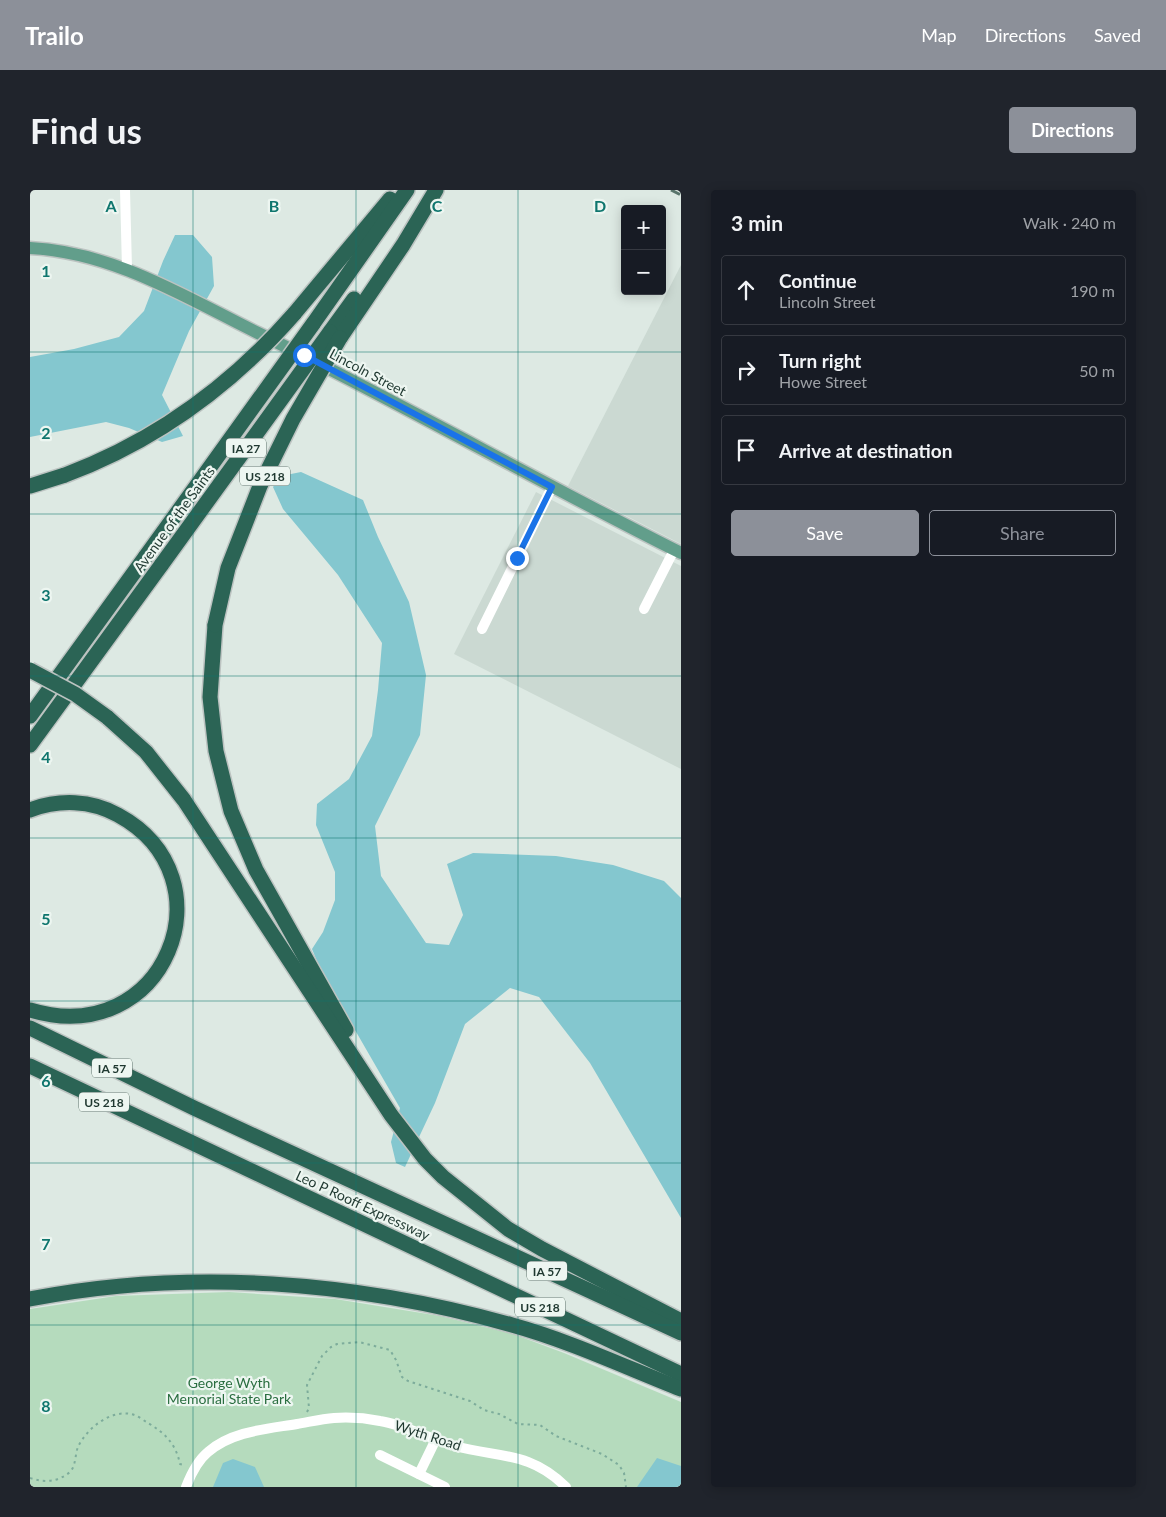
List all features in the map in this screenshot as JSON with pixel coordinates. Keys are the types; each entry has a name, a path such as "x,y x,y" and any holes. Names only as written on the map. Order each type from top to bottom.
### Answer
{"highway":[{"path":"30,486 91,466 142,440 203,401 257,354 294,314 398,190"},
{"name":"Avenue of the Saints","path":"30,716 313,324 407,190"},
{"name":"Avenue of the Saints","path":"30,744 162,564 335,335 432,190"},
{"name":"US 218","path":"436,190 403,245 335,335 260,486 228,568 215,626 210,697 216,751 231,811 256,870 331,1002 391,1114 425,1159 444,1177 508,1229 542,1249 681,1321"},
{"path":"30,670 75,694 108,717 146,752 160,769 207,834 391,1114"},
{"path":"30,810 61,803 88,804 112,812 133,824 151,841 167,867 176,896 177,919 172,944 161,967 144,987 123,1003 100,1013 72,1017 52,1016 30,1010"},
{"name":"Leo P Rooff Expressway","path":"30,1028 194,1108 681,1333"},
{"name":"Leo P Rooff Expressway","path":"30,1066 681,1374"},
{"path":"30,1299 99,1289 227,1282 293,1285 372,1294 447,1308 512,1325 595,1353 681,1389"}],"main road":[{"name":"Lincoln Street","path":"30,248 63,251 86,256 141,275 312,360 677,551"}],"street":[{"path":"125,190 127,269"},
{"path":"482,629 552,487"},
{"path":"644,609 677,551"},
{"name":"Wyth Road","path":"186,1487 195,1466 208,1452 228,1439 249,1432 335,1418 379,1421 401,1426 455,1446 518,1458 549,1472 566,1487"},
{"path":"419,1474 436,1439"},
{"path":"380,1455 445,1487"}],"shaded area":[{"path":"681,265 681,544 568,486"},
{"path":"536,492 681,566 681,769 454,654"}],"green space":[{"name":"George Wyth Memorial State Park","path":"229,1292 335,1299 440,1316 513,1334 564,1353 681,1402 681,1487 30,1487 30,1309 116,1296"}],"water":[{"path":"175,235 193,235 212,257 214,286 189,331 162,395 183,436 162,442 129,428 106,422 30,437 30,357 74,349 119,337 144,311"},
{"path":"301,472 363,500 378,537 409,602 426,675 420,735 375,826 381,876 426,943 449,945 463,915 447,864 473,853 556,856 613,865 664,881 681,898 681,1218 590,1063 539,997 510,988 465,1024 435,1103 405,1167 396,1163 391,1142 400,1108 321,971 312,949 323,932 335,900 335,872 316,825 317,804 349,779 372,736 382,643 338,575 283,509 273,487 281,476"},
{"path":"657,1458 681,1466 681,1487 637,1487"},
{"path":"233,1459 255,1467 264,1487 213,1487 223,1463"}],"railway":[{"path":"671,190 681,195"}],"route":[{"path":"304,355 552,487 517,558"}]}
